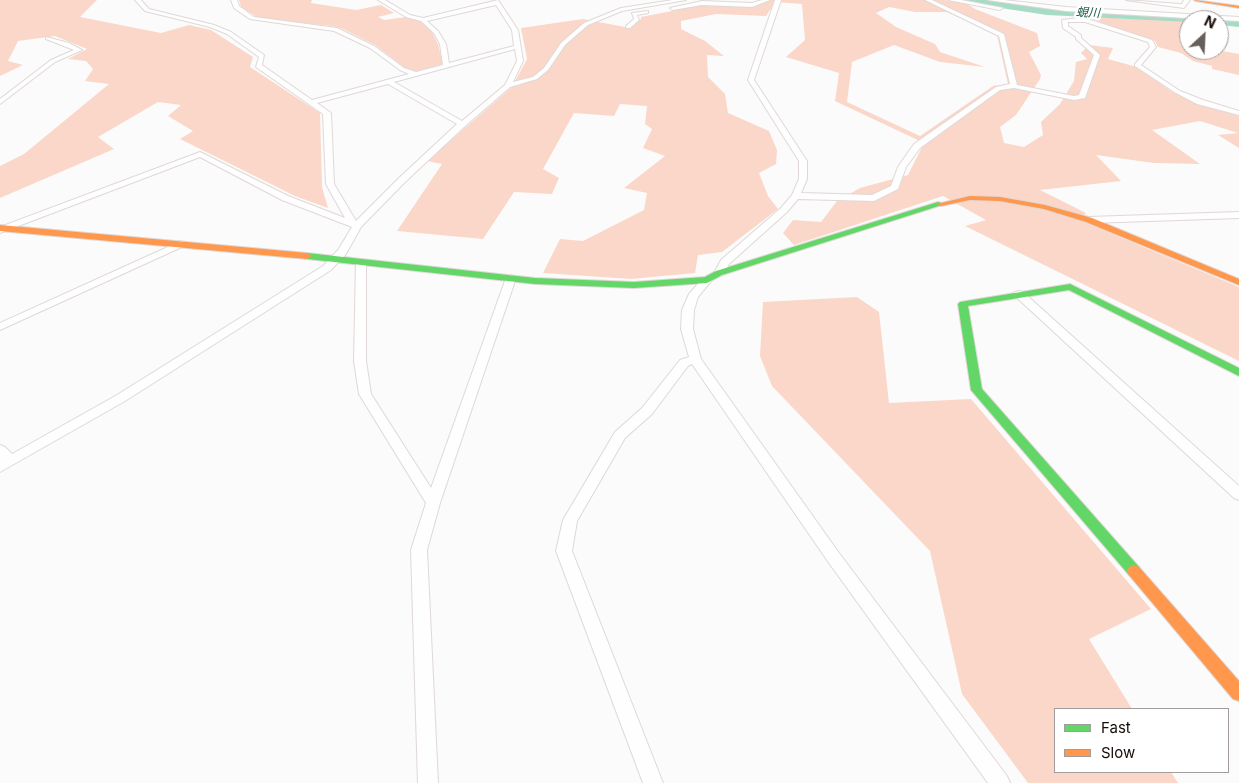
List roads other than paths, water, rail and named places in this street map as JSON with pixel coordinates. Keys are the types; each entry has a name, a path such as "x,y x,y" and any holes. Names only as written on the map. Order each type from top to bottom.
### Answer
{"street":[{"path":"138,0 147,10 212,26 229,33 262,56 258,66 327,112 330,184 355,225"},
{"path":"234,0 236,7 252,18 335,30 372,47 402,69 415,74"},
{"path":"381,0 408,16 423,20 436,32 443,44 446,66"},
{"path":"0,450 5,464 121,398 327,268 337,259 355,225 402,180 462,124 508,86 536,78 546,69 563,44 586,24 621,10 683,0"},
{"path":"628,27 638,18 634,14 702,3 752,5 767,0"},
{"path":"778,0 750,80 804,161 803,179 796,196 784,210 725,262 713,277 693,296 688,310 687,329 695,359 834,558 1000,783"},
{"path":"928,0 1002,35 1014,86"},
{"path":"951,0 1084,18 1179,20"},
{"path":"991,0 1066,9 1239,19"},
{"path":"1129,0 1184,6 1187,0"},
{"path":"1196,0 1239,7"},
{"path":"423,20 496,1 514,30 520,61 508,86"},
{"path":"796,196 874,198 895,187 902,167 916,146 998,88 1014,86 1074,98 1082,96 1097,55 1078,36 1065,27 1065,20 1084,18 1150,41 1153,47 1137,65 1178,92 1200,102 1239,113"},
{"path":"0,102 53,61 79,50 48,38"},
{"path":"311,102 517,47"},
{"path":"388,81 462,124"},
{"path":"1,229 200,154 285,198 355,225"},
{"path":"1,229 337,259 535,281 634,285 713,277 947,202 970,198 1000,199 1045,207 1089,220 1239,282"},
{"path":"1089,220 1239,216"},
{"path":"0,327 181,244"},
{"path":"361,262 360,361 365,394 433,503"},
{"path":"428,783 420,550 433,503 511,278"},
{"path":"1239,372 1070,287 963,304 977,390 1239,694"},
{"path":"1019,294 1239,494"},
{"path":"653,783 564,551 570,520 620,435 647,411 684,363 695,359"}],"waterway":[{"name":"蜆川","path":"968,0 1047,11 1179,18"},
{"name":"蜆川","path":"1229,22 1239,23"}]}
